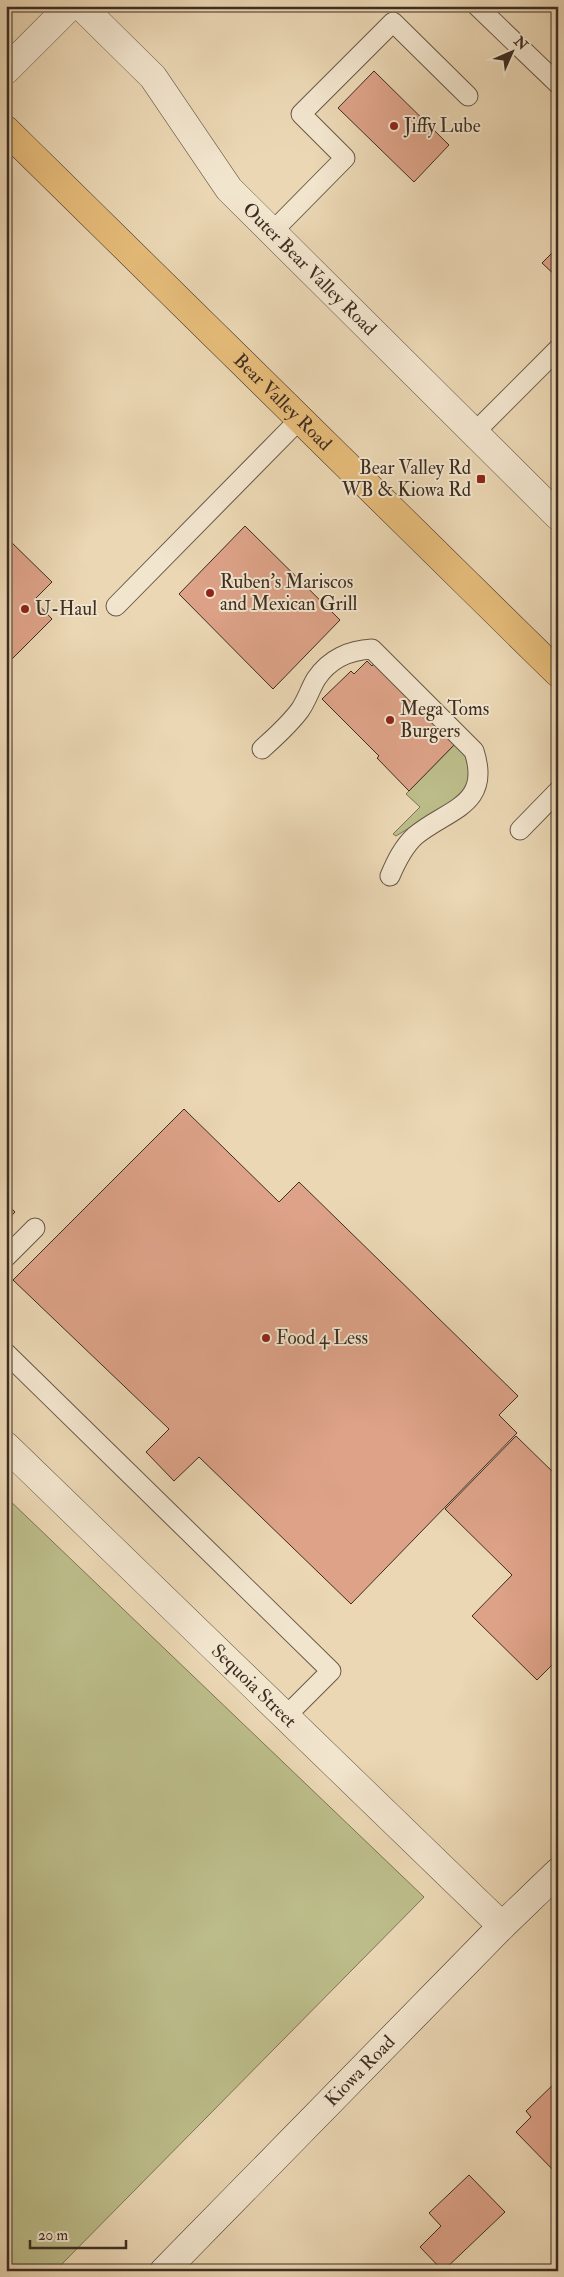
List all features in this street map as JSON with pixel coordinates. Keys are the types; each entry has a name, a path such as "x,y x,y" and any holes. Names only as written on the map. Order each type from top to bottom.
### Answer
{"main road":[{"name":"Bear Valley Road","path":"6,130 301,418 558,673"}],"street":[{"path":"6,70 70,6"},
{"name":"Outer Bear Valley Road","path":"81,6 153,77 229,189 558,516"},
{"name":"Sequoia Street","path":"6,1446 502,1926"},
{"name":"Kiowa Road","path":"164,2271 502,1926 558,1872"}],"lane":[{"path":"477,6 558,84"},
{"path":"272,232 345,158 301,114 393,22 468,96"},
{"path":"474,433 558,350"},
{"path":"116,606 301,418"},
{"path":"262,749 298,713 317,678 340,656 351,651 372,650 474,751 478,769 477,783 467,802 414,837 400,854 390,876"},
{"path":"520,830 558,791"},
{"path":"6,1257 35,1228"},
{"path":"6,1353 331,1671 285,1718"}],"green space":[{"path":"455,744 464,752 469,768 468,785 460,797 396,836 393,834 420,807 406,794"},
{"path":"6,1497 424,1897 55,2271 6,2271"}],"building":[{"name":"Jiffy Lube","path":"374,71 449,145 414,182 338,108"},
{"path":"558,248 558,278 542,263"},
{"path":"245,526 340,620 273,689 179,594"},
{"name":"U-Haul","path":"6,537 52,582 34,600 52,619 6,665"},
{"name":"Mega Toms Burgers","path":"377,660 458,741 409,791 377,758 379,756 322,699 351,671 354,674 367,661 372,666"},
{"name":"Food 4 Less","path":"184,1109 279,1202 299,1182 518,1396 499,1415 517,1433 351,1604 199,1457 174,1481 146,1452 169,1429 13,1280"},
{"path":"6,1203 15,1212 6,1222"},
{"path":"516,1436 558,1477 558,1659 537,1680 472,1616 512,1575 445,1509"},
{"path":"558,2080 558,2175 516,2132 531,2117 526,2111"},
{"path":"469,2175 505,2212 443,2271 420,2247 441,2226 429,2213"}],"place":[{"name":"Jiffy Lube","path":"394,126"},
{"name":"Bear Valley Rd WB & Kiowa Rd","path":"481,479"},
{"name":"Ruben's Mariscos and Mexican Grill","path":"210,593"},
{"name":"U-Haul","path":"25,609"},
{"name":"Mega Toms Burgers","path":"390,720"},
{"name":"Food 4 Less","path":"266,1338"}]}
